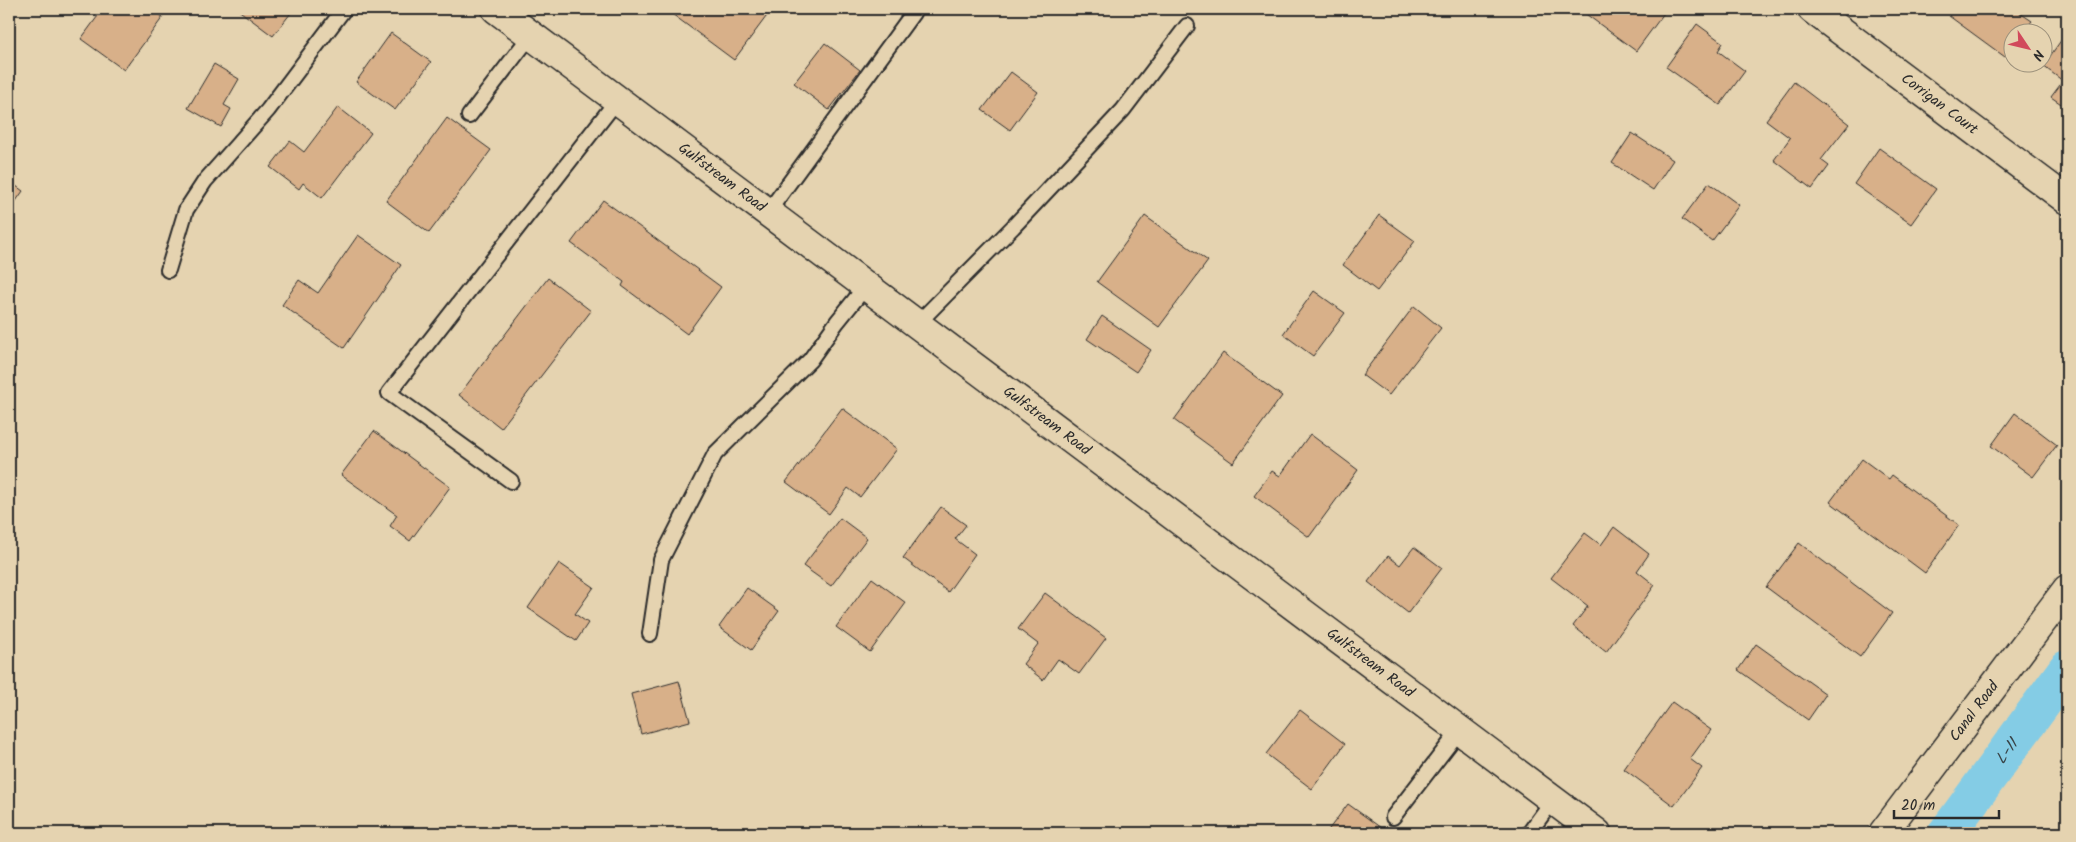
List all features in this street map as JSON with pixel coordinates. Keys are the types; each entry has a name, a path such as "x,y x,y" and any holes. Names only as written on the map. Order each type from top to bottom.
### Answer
{"street":[{"name":"Gulfstream Road","path":"496,9 1597,833"},
{"name":"Corrigan Court","path":"1812,9 2067,200"},
{"name":"Canal Road","path":"1883,833 2067,589"}],"lane":[{"path":"168,270 186,210 205,181 268,110 344,9"},
{"path":"768,212 913,13"},
{"path":"917,324 1013,227 1123,110 1187,26"},
{"path":"469,116 530,34"},
{"path":"511,481 389,393 618,100"},
{"path":"650,634 661,560 715,454 810,360 866,286"},
{"path":"1393,817 1460,730"},
{"path":"1529,833 1553,800"}],"building":[{"path":"103,9 152,9 163,17 124,70 81,39"},
{"path":"237,9 294,9 273,36"},
{"path":"670,9 772,9 734,60 668,11"},
{"path":"1579,9 1667,9 1636,51"},
{"path":"1954,9 2014,9 2032,21 2004,22 2004,56 1949,16"},
{"path":"1697,24 1723,43 1718,51 1745,71 1720,105 1666,67"},
{"path":"2067,32 2067,108 2051,97 2063,81 2051,72 2054,72 2054,50"},
{"path":"391,33 431,62 395,110 356,82"},
{"path":"825,43 860,70 829,110 794,83"},
{"path":"214,64 239,79 224,105 231,109 221,127 188,108"},
{"path":"1011,72 1038,92 1010,130 982,110"},
{"path":"1794,82 1849,124 1821,160 1829,166 1812,189 1774,160 1790,138 1766,120"},
{"path":"338,107 371,133 322,198 303,183 299,189 270,167 290,141 304,152"},
{"path":"447,118 491,150 429,233 386,201"},
{"path":"1632,133 1673,160 1653,190 1612,163"},
{"path":"1879,148 1936,189 1911,224 1854,184"},
{"path":"9,181 23,191 9,211"},
{"path":"1709,183 1739,205 1712,241 1682,219"},
{"path":"603,200 721,287 687,334 622,286 624,282 571,243"},
{"path":"1379,215 1415,241 1377,291 1343,265"},
{"path":"1145,216 1208,261 1159,327 1097,282"},
{"path":"358,235 401,265 344,348 282,305 299,280 318,293"},
{"path":"548,278 591,311 501,428 459,395"},
{"path":"1314,291 1345,313 1313,356 1283,334"},
{"path":"1414,306 1441,328 1389,395 1362,375"},
{"path":"1102,316 1151,350 1136,372 1087,339"},
{"path":"1223,353 1282,396 1233,463 1174,420"},
{"path":"842,408 897,449 860,497 848,488 829,514 786,482"},
{"path":"2015,413 2057,445 2033,477 1991,446"},
{"path":"374,431 450,487 410,541 390,526 397,515 341,475"},
{"path":"1310,434 1358,470 1309,537 1254,496 1272,471 1280,476"},
{"path":"1862,459 1889,479 1892,475 1959,525 1925,573 1830,502"},
{"path":"941,507 966,525 955,539 975,554 948,592 903,558"},
{"path":"840,518 867,538 831,586 803,566"},
{"path":"1614,527 1649,554 1637,571 1655,585 1606,652 1573,626 1588,606 1551,578 1585,533 1601,545"},
{"path":"1799,543 1892,613 1860,657 1766,587"},
{"path":"1414,547 1442,568 1408,613 1368,582 1388,556 1400,565"},
{"path":"559,563 594,587 575,614 588,623 576,641 528,608"},
{"path":"872,578 906,603 870,652 836,627"},
{"path":"747,588 779,611 751,650 719,627"},
{"path":"1045,593 1106,638 1079,674 1058,659 1043,680 1023,664 1038,644 1018,629"},
{"path":"1756,644 1826,694 1808,720 1738,670"},
{"path":"679,681 690,721 641,734 631,694"},
{"path":"1672,702 1711,730 1690,759 1702,768 1674,806 1624,769"},
{"path":"1300,710 1345,744 1312,789 1266,754"},
{"path":"1348,804 1388,833 1326,833"}],"waterway":[{"name":"L-11","path":"1947,833 2067,669"}]}
